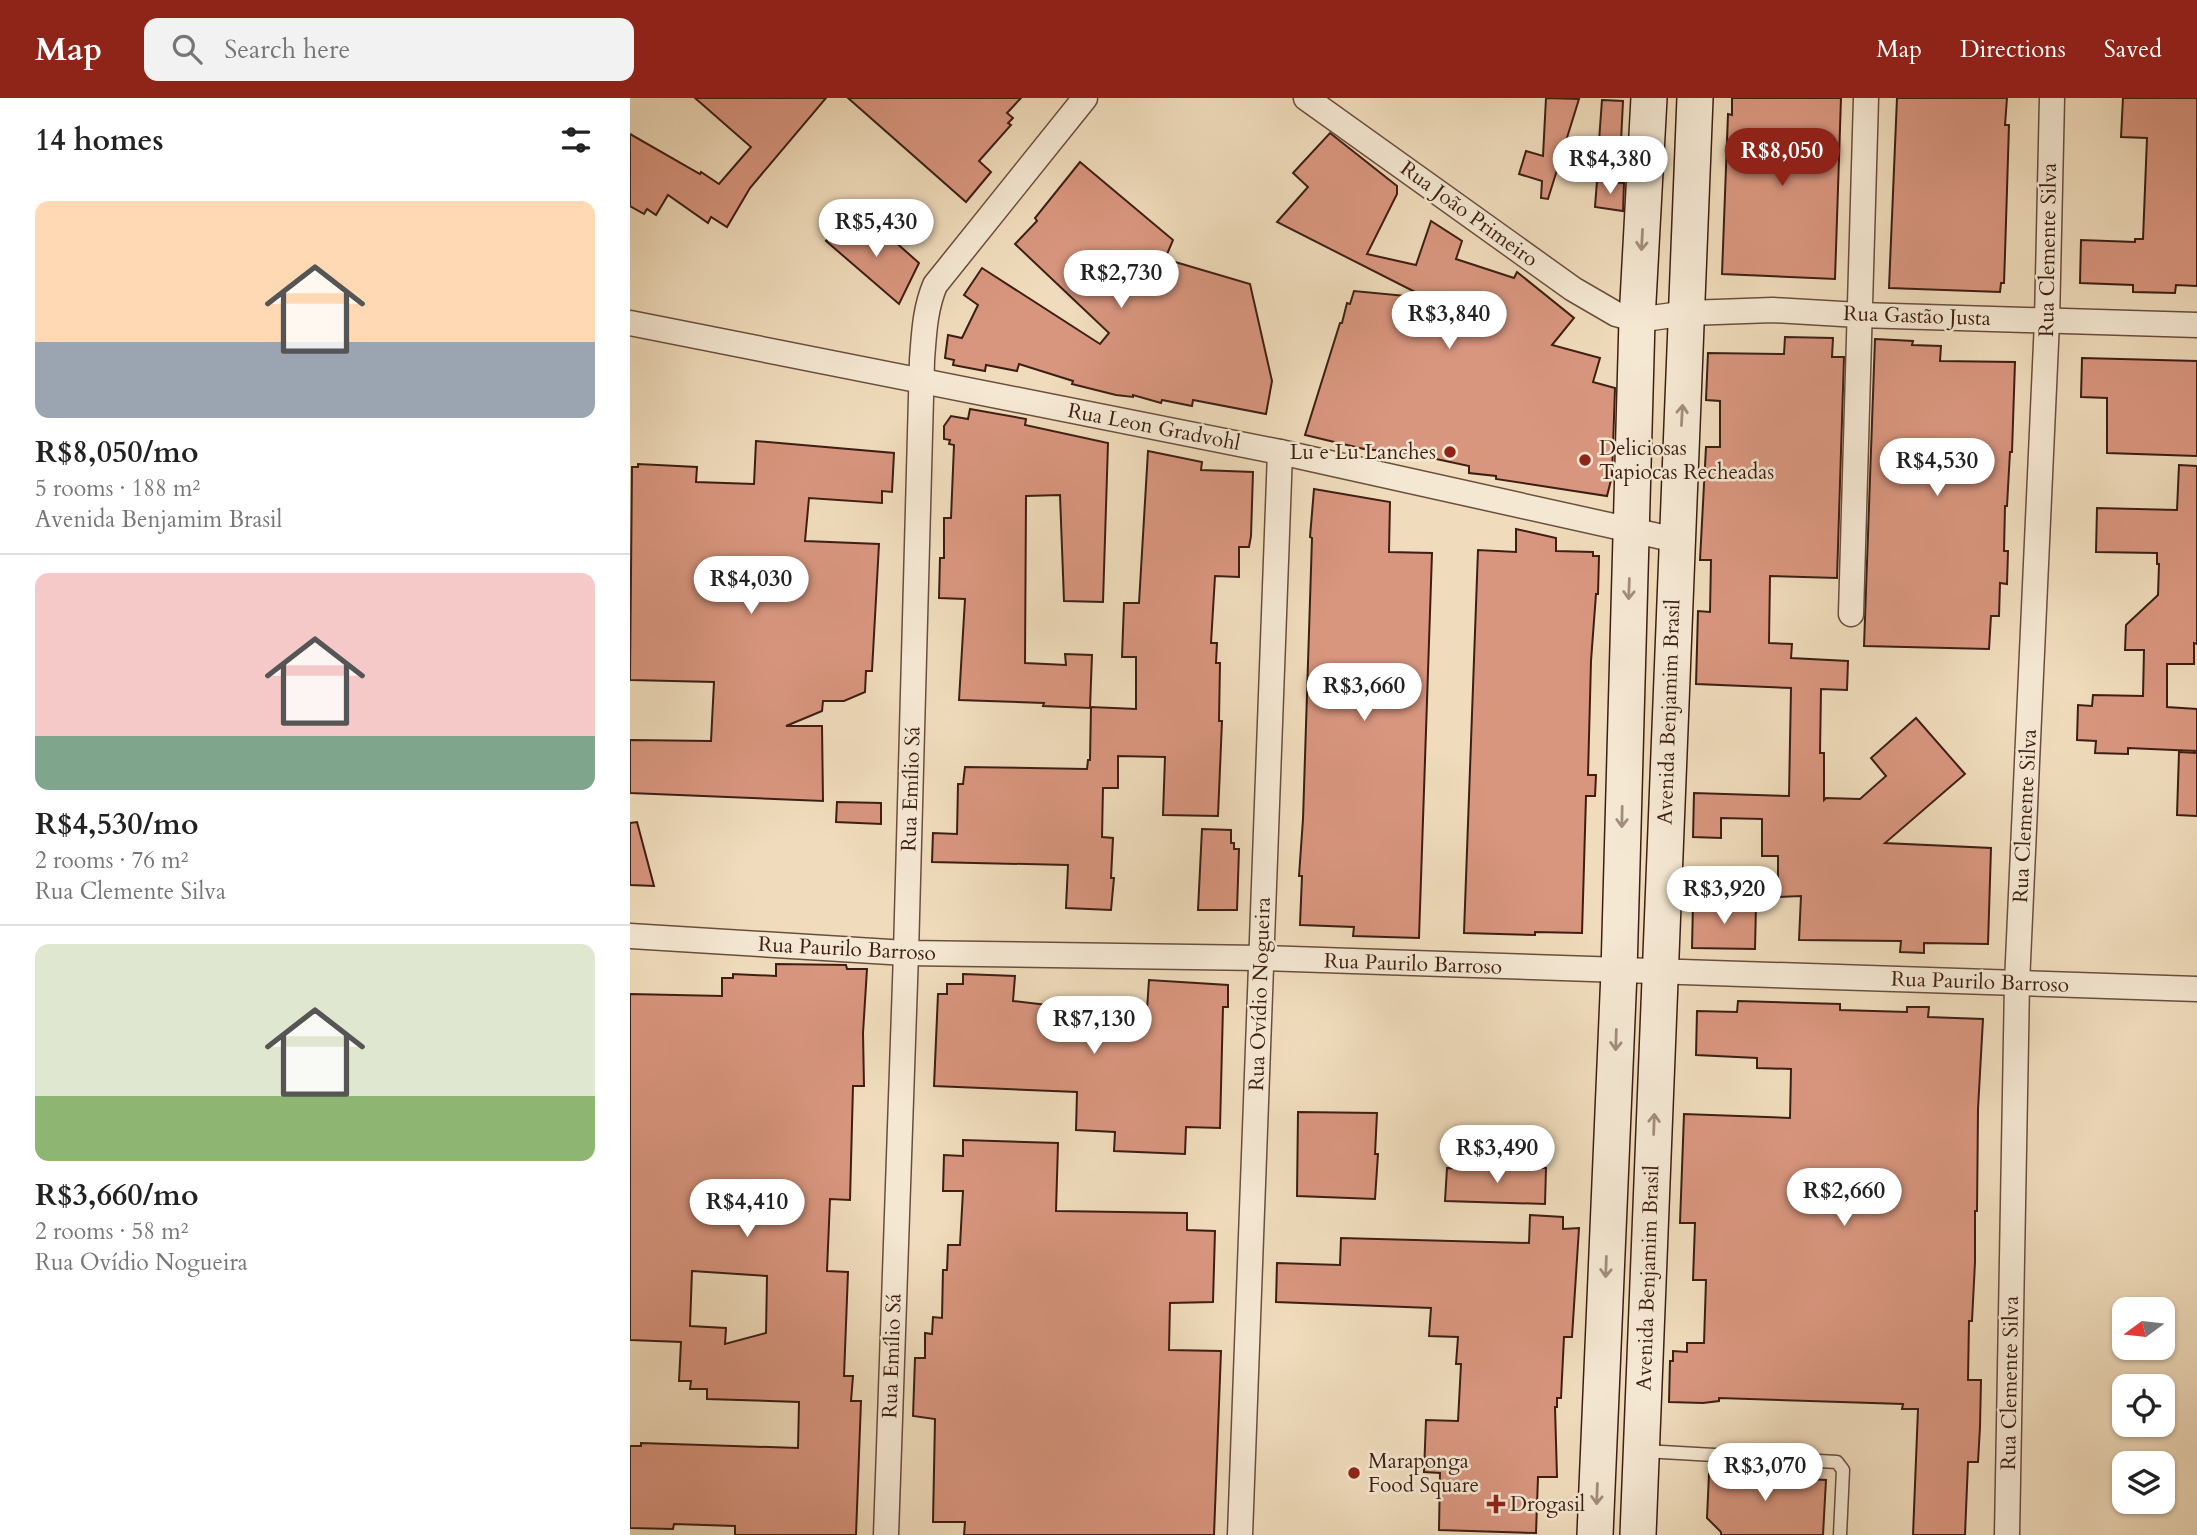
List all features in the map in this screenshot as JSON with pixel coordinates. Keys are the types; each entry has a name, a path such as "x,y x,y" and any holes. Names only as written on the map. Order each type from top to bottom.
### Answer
{"main road":[{"name":"Avenida Benjamim Brasil","path":"1595,1535 1619,972 1623,746 1637,320 1649,98"},
{"name":"Avenida Benjamim Brasil","path":"1638,1535 1695,98"}],"street":[{"name":"Rua Emílio Sá","path":"887,1535 926,318 936,285 1085,98"},
{"name":"Rua João Primeiro","path":"1306,98 1573,289 1616,314 1637,320"},
{"path":"1851,614 1866,98"},
{"name":"Rua Clemente Silva","path":"2007,1535 2017,983 2047,321 2052,98"},
{"name":"Rua Gastão Justa","path":"1637,320 1688,313 1773,310 2197,325"},
{"name":"Rua Leon Gradvohl","path":"630,323 1280,452 1676,540"},
{"name":"Rua Ovídio Nogueira","path":"1240,1535 1280,452"},
{"name":"Rua Paurilo Barroso","path":"630,936 906,953 1261,958 1619,972 2197,989"}],"lane":[{"path":"1641,1451 1838,1462 1843,1470 1840,1535"}],"building":[{"path":"695,98 826,98 750,188 727,227 711,217 708,223 668,195 656,215 647,209 644,214 630,206 630,134 719,184 751,147"},
{"path":"848,98 1021,98 1007,113 1013,118 1008,123 1011,125 979,161 991,172 966,202"},
{"path":"1546,98 1579,99 1548,199 1541,198 1542,181 1519,174 1526,151 1543,156"},
{"path":"1732,98 1841,98 1835,279 1722,274 1728,114 1732,115"},
{"path":"1897,98 2007,98 2005,125 2009,125 2004,283 2001,283 2000,292 1889,288"},
{"path":"2123,98 2197,98 2197,286 2176,285 2175,293 2133,292 2133,285 2080,283 2081,240 2135,242 2135,239 2143,239 2147,138 2121,137"},
{"path":"1602,100 1623,101 1621,142 1599,141"},
{"path":"1330,133 1397,186 1397,194 1367,254 1416,265 1431,221 1462,241 1456,259 1514,278 1517,272 1574,318 1552,345 1600,358 1593,382 1615,388 1612,476 1607,496 1496,479 1496,476 1469,473 1469,466 1413,454 1364,449 1305,435 1340,323 1354,291 1427,298 1277,222 1308,187 1293,173"},
{"path":"1080,162 1173,240 1165,259 1250,284 1272,381 1266,414 1193,400 1192,406 1162,400 1161,403 1072,384 1073,381 1019,364 1017,371 986,365 985,371 953,365 954,360 945,358 948,335 962,338 978,305 964,295 982,268 1100,344 1109,333 1015,244 1037,221 1035,218"},
{"path":"1597,181 1624,183 1623,211 1595,207"},
{"path":"846,218 875,243 884,232 919,263 899,304 826,241"},
{"path":"1785,337 1833,338 1832,357 1844,357 1837,578 1770,576 1769,643 1792,644 1791,658 1848,661 1847,690 1821,689 1820,753 1824,753 1824,800 1860,799 1886,776 1871,758 1916,718 1965,774 1885,843 1991,848 1988,944 1924,943 1924,953 1900,952 1901,941 1799,940 1801,896 1778,897 1778,856 1762,856 1762,819 1721,818 1721,838 1693,837 1694,793 1789,796 1791,688 1696,684 1698,611 1710,612 1711,560 1700,560 1706,447 1720,447 1720,401 1706,400 1708,353 1784,354"},
{"path":"1875,339 1941,346 1940,361 2015,362 2012,452 2005,506 2004,551 2008,551 2007,584 2000,583 1999,616 1991,616 1989,649 1864,646"},
{"path":"2082,358 2197,361 2197,456 2107,453 2107,398 2081,397"},
{"path":"970,409 1026,419 1025,425 1108,443 1103,602 1064,601 1060,495 1026,496 1025,663 1066,665 1065,654 1092,655 1090,708 1043,706 1044,703 959,700 965,599 939,598 940,558 944,558 944,518 951,518 954,445 949,444 950,440 944,439 944,426 951,416 968,419"},
{"path":"756,441 894,453 892,492 882,491 882,503 809,498 805,541 879,544 872,671 866,671 865,692 844,701 823,701 822,711 786,726 822,726 823,801 630,793 630,740 711,741 714,682 630,680 632,467 638,467 638,464 697,467 696,482 754,484"},
{"path":"1148,451 1202,462 1201,470 1253,472 1251,536 1249,547 1239,547 1239,577 1215,576 1211,643 1217,643 1216,663 1220,663 1219,721 1222,721 1218,816 1163,815 1165,757 1118,756 1118,788 1103,788 1102,837 1113,838 1111,878 1114,878 1111,910 1066,908 1068,865 932,862 933,833 957,834 958,784 963,784 965,767 1087,769 1090,760 1091,707 1136,709 1136,657 1122,657 1124,603 1139,603"},
{"path":"2179,465 2197,466 2197,644 2194,643 2194,664 2167,664 2167,707 2197,709 2197,751 2128,748 2128,754 2095,753 2096,741 2077,740 2078,705 2092,706 2093,695 2143,696 2144,650 2125,650 2126,625 2158,595 2159,564 2157,553 2096,552 2097,508 2177,510"},
{"path":"1314,489 1390,502 1389,552 1432,553 1419,938 1353,936 1354,927 1300,925 1302,876 1299,876 1303,819 1310,537"},
{"path":"1516,529 1556,538 1556,551 1593,552 1593,556 1599,556 1591,661 1588,775 1596,775 1595,796 1586,796 1582,933 1464,933 1478,550 1516,552"},
{"path":"2179,752 2197,753 2197,816 2177,815"},
{"path":"837,802 881,803 881,824 836,822"},
{"path":"637,822 654,886 630,885 630,823"},
{"path":"1202,829 1231,830 1231,843 1234,843 1234,849 1239,849 1237,910 1198,910"},
{"path":"1693,903 1756,905 1755,949 1692,948"},
{"path":"776,964 846,965 847,969 867,969 863,1033 864,1086 853,1086 850,1200 830,1199 827,1271 848,1272 844,1376 853,1376 851,1401 861,1401 856,1535 735,1535 735,1526 674,1524 673,1529 630,1528 630,1446 641,1446 641,1443 798,1448 799,1402 707,1399 707,1389 690,1389 691,1381 679,1381 681,1342 630,1340 630,994 722,996 722,978 733,978 733,974 776,976","holes":["692,1271 767,1276 766,1333 725,1344 726,1328 690,1326"]},
{"path":"963,974 1015,976 1013,1001 1114,1013 1114,1009 1119,1007 1147,1010 1149,980 1228,985 1228,1007 1223,1007 1220,1128 1186,1127 1185,1154 1114,1151 1115,1132 1076,1130 1077,1092 934,1086 938,994 947,994 947,984 963,984"},
{"path":"1738,1001 1840,1004 1840,1010 1907,1012 1907,1007 1929,1007 1928,1017 1983,1019 1968,1380 1981,1380 1980,1427 1978,1462 1968,1462 1965,1535 1913,1535 1918,1409 1902,1409 1903,1404 1719,1398 1719,1401 1703,1403 1669,1402 1670,1361 1673,1361 1673,1351 1687,1352 1687,1343 1704,1343 1706,1280 1693,1280 1695,1223 1680,1223 1684,1114 1790,1118 1791,1069 1757,1068 1757,1058 1696,1055 1697,1011 1737,1012"},
{"path":"1298,1112 1377,1113 1375,1199 1297,1196"},
{"path":"963,1140 1058,1143 1056,1211 1187,1213 1187,1230 1215,1231 1213,1302 1170,1303 1169,1350 1221,1351 1214,1535 964,1535 965,1522 933,1522 935,1419 913,1416 915,1358 925,1358 925,1333 932,1334 933,1317 942,1318 943,1270 947,1270 948,1245 960,1245 963,1191 943,1191 944,1155 963,1156"},
{"path":"1474,1165 1546,1168 1545,1204 1445,1201 1447,1168 1473,1169"},
{"path":"1530,1215 1563,1217 1563,1229 1579,1228 1572,1337 1564,1337 1561,1398 1557,1398 1555,1407 1557,1477 1538,1477 1536,1533 1439,1530 1440,1473 1424,1472 1426,1420 1458,1421 1461,1364 1456,1364 1458,1337 1429,1336 1431,1308 1276,1302 1277,1263 1340,1265 1341,1238 1529,1243"},
{"path":"1713,1466 1790,1471 1790,1478 1826,1480 1823,1535 1721,1535 1707,1518 1709,1474 1713,1474"}],"place":[{"name":"Lu e Lu Lanches","path":"1450,452"},
{"name":"Deliciosas Tapiocas Recheadas","path":"1585,460"},
{"name":"Maraponga Food Square","path":"1354,1473"},
{"name":"Drogasil","path":"1496,1504"}]}
